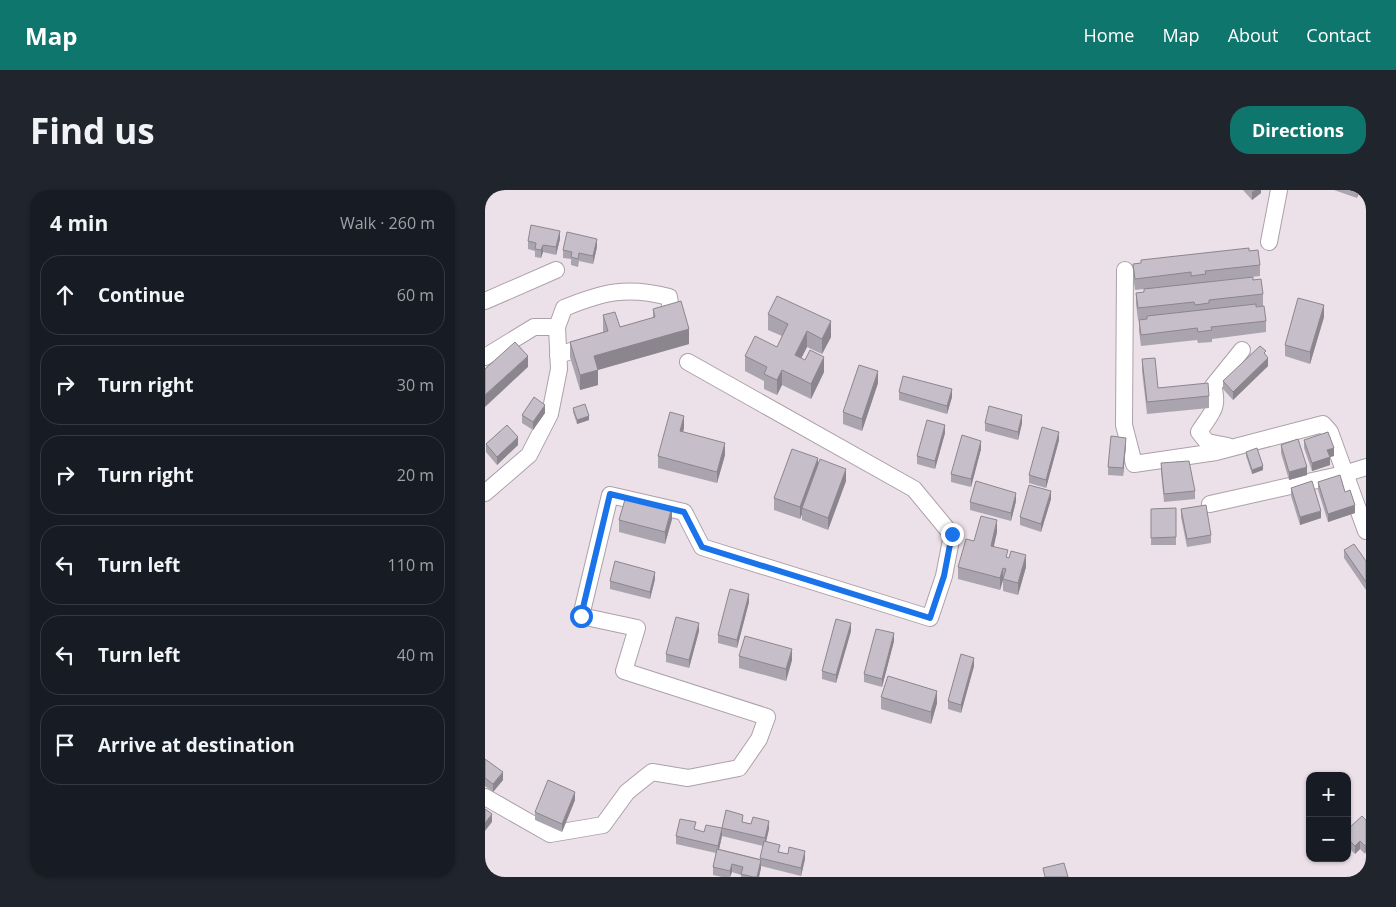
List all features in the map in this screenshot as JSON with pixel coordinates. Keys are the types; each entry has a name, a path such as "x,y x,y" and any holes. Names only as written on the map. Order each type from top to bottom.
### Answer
{"street":[{"path":"1269,242 1279,190"},
{"path":"485,301 556,270"},
{"path":"1125,270 1124,425 1134,464 1235,448 1323,424 1330,432 1366,531"},
{"path":"485,494 529,455 550,414 559,369 557,327 564,308 597,294 643,290 669,297 672,318 645,328"},
{"path":"485,357 534,327 557,327"},
{"path":"558,355 610,340"},
{"path":"1235,448 1207,442 1199,432 1214,412 1216,396 1213,386 1242,350"},
{"path":"485,797 550,834 603,825 627,792 652,772 688,778 739,768 759,739 767,717 624,671 637,628 581,616 610,494 684,512 702,547 930,618 944,576 952,534 914,489 688,362"},
{"path":"1210,504 1345,474 1366,467"}],"building":[{"path":"531,225 560,231 556,247 543,245 541,250 535,249 536,243 528,241"},
{"path":"567,232 597,239 593,256 579,253 578,259 571,257 572,252 563,250"},
{"path":"1249,248 1249,251 1258,250 1260,265 1205,271 1206,274 1191,276 1191,272 1135,279 1133,264 1141,263 1141,260"},
{"path":"1253,277 1253,280 1261,279 1263,294 1209,300 1209,303 1195,305 1194,302 1138,308 1136,293 1144,292 1144,289"},
{"path":"777,296 831,321 822,339 807,331 795,355 805,360 810,350 824,357 811,384 782,370 777,380 764,374 767,367 745,356 755,336 777,347 788,324 768,314"},
{"path":"1298,298 1324,305 1310,352 1285,345"},
{"path":"681,301 689,329 594,356 598,370 580,375 570,342 608,331 603,315 615,312 620,327 655,317 653,309"},
{"path":"1256,304 1256,307 1264,306 1266,321 1211,327 1212,330 1198,332 1197,328 1141,335 1139,320 1147,319 1147,316"},
{"path":"515,342 528,356 485,395 485,369"},
{"path":"1260,346 1266,351 1264,353 1268,358 1233,392 1223,381"},
{"path":"1155,358 1158,388 1208,383 1209,396 1147,402 1142,359"},
{"path":"859,365 878,371 862,419 843,412"},
{"path":"903,376 952,389 947,406 899,392"},
{"path":"534,397 545,405 533,422 522,415"},
{"path":"585,404 589,416 577,420 573,408"},
{"path":"989,406 1022,415 1018,432 985,423"},
{"path":"670,412 684,416 680,431 725,443 717,472 658,456"},
{"path":"927,420 945,425 935,461 917,456"},
{"path":"507,425 518,437 497,457 486,444"},
{"path":"1042,427 1059,432 1046,480 1029,475"},
{"path":"1328,432 1334,448 1327,450 1330,457 1312,463 1304,440"},
{"path":"962,435 981,441 971,479 951,474"},
{"path":"1111,436 1126,438 1123,468 1108,467"},
{"path":"1298,439 1307,467 1289,472 1281,445"},
{"path":"1257,448 1263,466 1252,470 1246,452"},
{"path":"792,449 818,458 800,507 774,498"},
{"path":"820,459 846,469 828,518 802,508"},
{"path":"1189,461 1195,491 1164,494 1161,463"},
{"path":"1340,475 1345,492 1350,490 1355,505 1328,514 1318,482"},
{"path":"976,481 1016,493 1011,513 970,502"},
{"path":"1312,481 1321,511 1300,517 1291,488"},
{"path":"1029,485 1051,491 1041,524 1020,517"},
{"path":"626,496 672,507 665,532 619,520"},
{"path":"1206,505 1211,535 1187,539 1181,509"},
{"path":"1176,508 1176,537 1151,538 1151,509"},
{"path":"981,516 997,520 991,546 1008,550 1006,557 1009,558 1011,551 1026,555 1018,583 1003,579 1006,569 1003,568 1000,578 958,567 966,539 974,541"},
{"path":"1354,544 1366,561 1366,582 1344,550"},
{"path":"615,561 655,572 650,592 610,581"},
{"path":"730,589 749,594 737,640 718,635"},
{"path":"676,617 699,623 689,660 666,654"},
{"path":"836,619 851,623 836,675 822,671"},
{"path":"876,629 894,633 882,679 864,674"},
{"path":"745,636 792,649 786,669 739,656"},
{"path":"961,654 974,658 961,705 948,701"},
{"path":"888,676 937,691 931,712 881,697"},
{"path":"485,759 503,772 493,784 485,778"},
{"path":"548,780 575,792 562,824 535,812"},
{"path":"485,809 492,814 485,823"},
{"path":"726,810 743,815 742,822 751,824 753,817 769,821 765,838 722,828"},
{"path":"1362,816 1366,820 1365,846 1360,841 1355,846 1351,842 1351,826"},
{"path":"680,819 696,822 694,829 704,832 706,825 722,828 718,846 676,836"},
{"path":"764,841 780,845 778,852 788,854 789,847 805,851 801,868 760,858"},
{"path":"717,849 761,860 757,877 741,874 743,867 732,864 730,871 713,867"},
{"path":"1064,863 1068,877 1045,877 1043,868"}],"route":[{"path":"581,616 610,494 684,512 702,547 930,618 944,576 952,534"}]}
